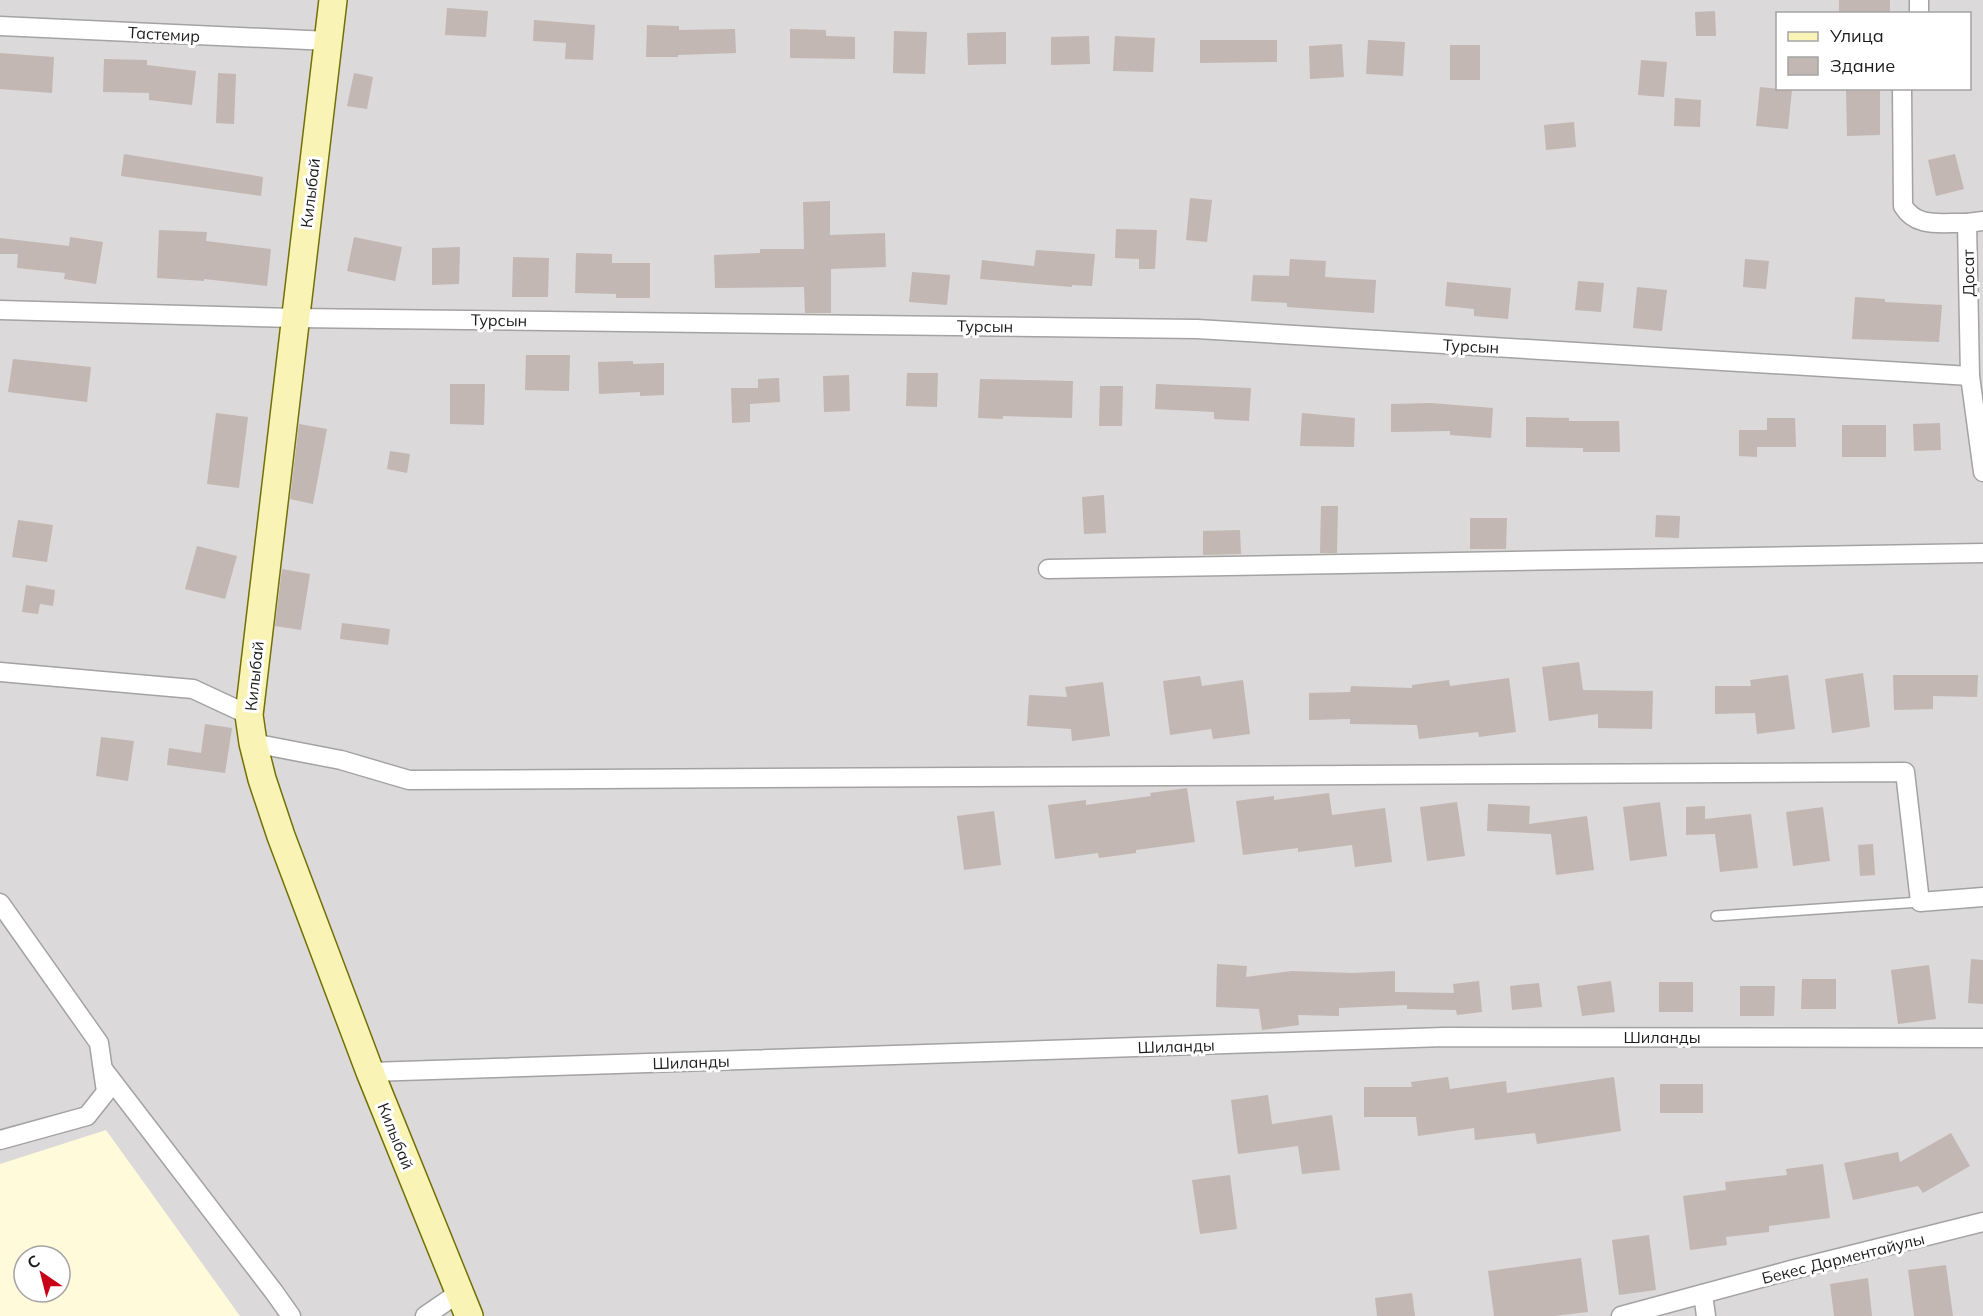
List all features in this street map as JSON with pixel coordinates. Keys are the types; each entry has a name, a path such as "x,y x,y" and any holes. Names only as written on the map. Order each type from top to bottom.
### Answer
{"street":[{"name":"Килыбай","path":"333,0 249,715 262,779 281,836 370,1072 464,1304"},
{"name":"Тастемир","path":"0,26 328,41"},
{"path":"1902,90 1903,206 1908,214 1918,222 1975,222"},
{"name":"Досат","path":"1975,222 1970,376 1983,472"},
{"name":"Турсын","path":"0,310 295,318 1197,329 1970,376"},
{"path":"1048,569 1983,553"},
{"path":"0,672 193,689 249,715"},
{"path":"253,743 341,760 409,780 1905,772 1920,902 1983,897"},
{"path":"0,903 99,1043 106,1092 87,1116 0,1140"},
{"name":"Шиланды","path":"370,1072 1444,1037 1983,1038"},
{"path":"102,1068 291,1316"},
{"name":"Бекес Дарментайулы","path":"1621,1316 1983,1222"},
{"path":"1703,1294 1706,1316"},
{"path":"425,1316 464,1304"}],"lane":[{"path":"1716,916 1920,902"}],"shaded area":[{"path":"0,0 1983,0 1983,1316 0,1316"},
{"path":"106,1130 240,1316 0,1316 0,1164"}],"building":[{"path":"1839,0 1890,0 1890,12 1839,12"},
{"path":"447,8 488,11 486,37 445,35"},
{"path":"1715,11 1716,36 1696,36 1695,12"},
{"path":"534,20 595,25 593,60 565,59 566,43 533,41"},
{"path":"647,25 679,26 679,30 735,29 736,53 646,57"},
{"path":"790,29 826,30 826,36 855,37 855,59 790,58"},
{"path":"894,31 927,32 925,74 893,73"},
{"path":"1006,32 1006,64 968,65 967,33"},
{"path":"1089,36 1090,64 1051,65 1051,37"},
{"path":"1115,36 1155,38 1153,72 1113,71"},
{"path":"1200,40 1277,40 1277,62 1200,63"},
{"path":"1368,40 1405,42 1403,76 1366,74"},
{"path":"1342,44 1344,77 1310,79 1309,46"},
{"path":"1450,45 1480,45 1480,80 1450,80"},
{"path":"0,53 54,57 52,93 0,89"},
{"path":"104,59 147,60 147,65 196,71 192,105 149,100 149,93 103,92"},
{"path":"1641,60 1667,62 1664,97 1638,95"},
{"path":"218,73 236,74 234,124 216,123"},
{"path":"354,73 373,77 367,109 347,106"},
{"path":"1760,87 1792,90 1788,129 1756,126"},
{"path":"1846,90 1880,90 1880,135 1847,136"},
{"path":"1675,98 1701,100 1700,127 1674,126"},
{"path":"1574,122 1576,147 1546,150 1544,125"},
{"path":"124,154 263,177 261,196 121,176"},
{"path":"1955,154 1964,189 1936,196 1928,160"},
{"path":"1190,198 1212,200 1207,242 1186,240"},
{"path":"830,201 830,235 885,233 886,267 831,269 831,313 805,313 804,287 715,288 714,255 760,253 760,249 804,249 803,202"},
{"path":"1116,229 1157,230 1155,269 1139,269 1139,259 1115,258"},
{"path":"159,230 207,232 206,241 271,249 267,286 204,279 204,281 157,278"},
{"path":"70,237 103,242 96,284 64,279 65,273 17,268 18,254 0,254 0,238 69,246"},
{"path":"354,237 402,247 395,281 347,271"},
{"path":"460,247 459,284 432,285 432,248"},
{"path":"1036,250 1095,254 1092,286 1072,285 1072,287 980,279 982,260 1034,266"},
{"path":"576,253 612,254 612,263 650,263 650,298 616,298 616,294 575,293"},
{"path":"513,257 549,258 548,297 512,297"},
{"path":"1290,259 1326,261 1325,277 1376,280 1374,313 1287,307 1287,303 1251,301 1253,275 1289,276"},
{"path":"1745,259 1769,261 1766,289 1743,287"},
{"path":"912,272 950,275 947,305 909,302"},
{"path":"1578,281 1604,283 1601,312 1575,310"},
{"path":"1447,282 1511,288 1508,319 1474,316 1474,309 1445,306"},
{"path":"1637,287 1667,290 1662,331 1633,328"},
{"path":"1855,297 1885,299 1885,302 1942,305 1939,342 1852,339"},
{"path":"526,355 570,355 569,391 525,390"},
{"path":"13,359 91,367 87,402 8,392"},
{"path":"633,361 633,364 664,363 664,395 640,396 640,392 599,394 598,362"},
{"path":"907,373 938,373 937,407 906,406"},
{"path":"849,375 850,411 824,412 823,376"},
{"path":"779,378 780,402 750,404 750,422 732,423 731,388 758,388 758,379"},
{"path":"980,379 1073,381 1072,418 1003,416 1003,419 978,418"},
{"path":"450,384 485,384 484,425 450,424"},
{"path":"1156,384 1251,388 1249,421 1214,419 1214,412 1155,409"},
{"path":"1100,386 1123,386 1122,426 1099,426"},
{"path":"1431,403 1493,408 1491,438 1450,435 1450,431 1391,432 1391,404"},
{"path":"216,413 248,417 239,488 207,484"},
{"path":"1302,413 1355,418 1354,447 1300,446"},
{"path":"1526,417 1569,418 1569,421 1619,421 1620,452 1583,452 1583,448 1526,447"},
{"path":"1767,418 1795,418 1796,447 1757,447 1757,457 1739,456 1739,430 1767,430"},
{"path":"1940,423 1941,450 1914,451 1913,424"},
{"path":"299,424 327,429 313,504 290,499"},
{"path":"1842,425 1886,425 1886,457 1842,457"},
{"path":"390,451 410,454 407,473 387,469"},
{"path":"1104,495 1106,533 1084,534 1082,497"},
{"path":"1321,506 1338,506 1337,553 1320,553"},
{"path":"1656,515 1680,516 1679,538 1655,537"},
{"path":"1470,518 1507,518 1506,549 1470,549"},
{"path":"18,520 53,525 47,562 12,557"},
{"path":"1240,530 1241,554 1203,555 1203,531"},
{"path":"197,546 237,556 225,599 185,589"},
{"path":"282,569 310,574 301,630 275,626"},
{"path":"26,585 55,590 53,606 40,604 38,614 22,612"},
{"path":"342,623 390,629 388,645 340,639"},
{"path":"1579,662 1583,690 1653,691 1652,729 1598,728 1598,714 1549,721 1542,667"},
{"path":"1863,673 1870,727 1832,733 1825,679"},
{"path":"1788,675 1795,729 1757,734 1755,713 1715,714 1715,686 1751,686 1750,680"},
{"path":"1893,675 1978,675 1977,697 1933,696 1933,709 1894,710"},
{"path":"1200,676 1202,686 1243,680 1250,734 1213,739 1211,729 1170,735 1163,681"},
{"path":"1509,678 1516,732 1479,737 1478,732 1419,739 1417,725 1350,724 1350,719 1309,720 1309,693 1350,692 1351,686 1412,688 1412,685 1449,680 1450,686"},
{"path":"1103,682 1110,736 1072,741 1071,729 1027,726 1029,695 1067,697 1065,687"},
{"path":"205,724 232,728 225,773 167,765 169,748 201,753"},
{"path":"101,737 134,741 128,781 96,776"},
{"path":"1187,788 1195,842 1136,850 1136,853 1099,858 1098,853 1055,859 1048,805 1086,800 1086,805 1151,796 1150,793"},
{"path":"1329,793 1332,815 1385,808 1392,862 1355,867 1352,845 1298,852 1298,848 1243,855 1236,801 1274,796 1274,800"},
{"path":"1457,802 1465,856 1427,861 1420,807"},
{"path":"1660,802 1667,856 1630,861 1623,807"},
{"path":"1488,804 1530,806 1529,824 1587,816 1594,870 1556,875 1551,834 1487,831"},
{"path":"1705,806 1705,819 1751,814 1758,868 1720,872 1715,834 1686,835 1686,807"},
{"path":"1823,807 1830,861 1793,866 1786,812"},
{"path":"994,811 1001,865 964,870 957,816"},
{"path":"1873,844 1875,875 1860,876 1858,845"},
{"path":"1971,959 1983,960 1983,1004 1968,1003"},
{"path":"1217,964 1247,966 1246,977 1292,971 1352,973 1395,971 1395,992 1454,993 1453,984 1479,981 1482,1012 1457,1015 1456,1010 1407,1009 1407,1005 1339,1008 1339,1016 1298,1015 1299,1025 1262,1030 1259,1009 1216,1007"},
{"path":"1929,965 1936,1019 1898,1024 1891,970"},
{"path":"1802,979 1836,979 1836,1009 1801,1009"},
{"path":"1611,981 1615,1012 1582,1016 1577,986"},
{"path":"1659,982 1693,982 1693,1012 1659,1012"},
{"path":"1539,983 1542,1007 1512,1010 1510,986"},
{"path":"1740,986 1775,986 1774,1016 1740,1016"},
{"path":"1448,1077 1450,1089 1506,1081 1507,1093 1614,1077 1621,1131 1537,1144 1535,1133 1475,1140 1474,1128 1418,1136 1416,1117 1364,1117 1364,1087 1412,1087 1411,1082"},
{"path":"1660,1084 1703,1084 1703,1113 1660,1113"},
{"path":"1268,1095 1272,1124 1332,1115 1340,1170 1302,1174 1298,1146 1238,1154 1231,1100"},
{"path":"1951,1133 1970,1166 1923,1193 1918,1186 1853,1200 1844,1163 1898,1152 1900,1162"},
{"path":"1823,1164 1830,1218 1769,1226 1769,1232 1726,1237 1727,1245 1690,1250 1683,1196 1726,1190 1725,1182 1787,1175 1786,1169"},
{"path":"1230,1175 1237,1229 1200,1234 1192,1180"},
{"path":"1649,1235 1656,1290 1619,1295 1612,1240"},
{"path":"1581,1258 1588,1312 1554,1316 1494,1316 1488,1271"},
{"path":"1946,1265 1953,1316 1914,1316 1908,1270"},
{"path":"1868,1278 1872,1316 1834,1316 1830,1284"},
{"path":"1412,1293 1415,1316 1377,1316 1375,1298"}]}
